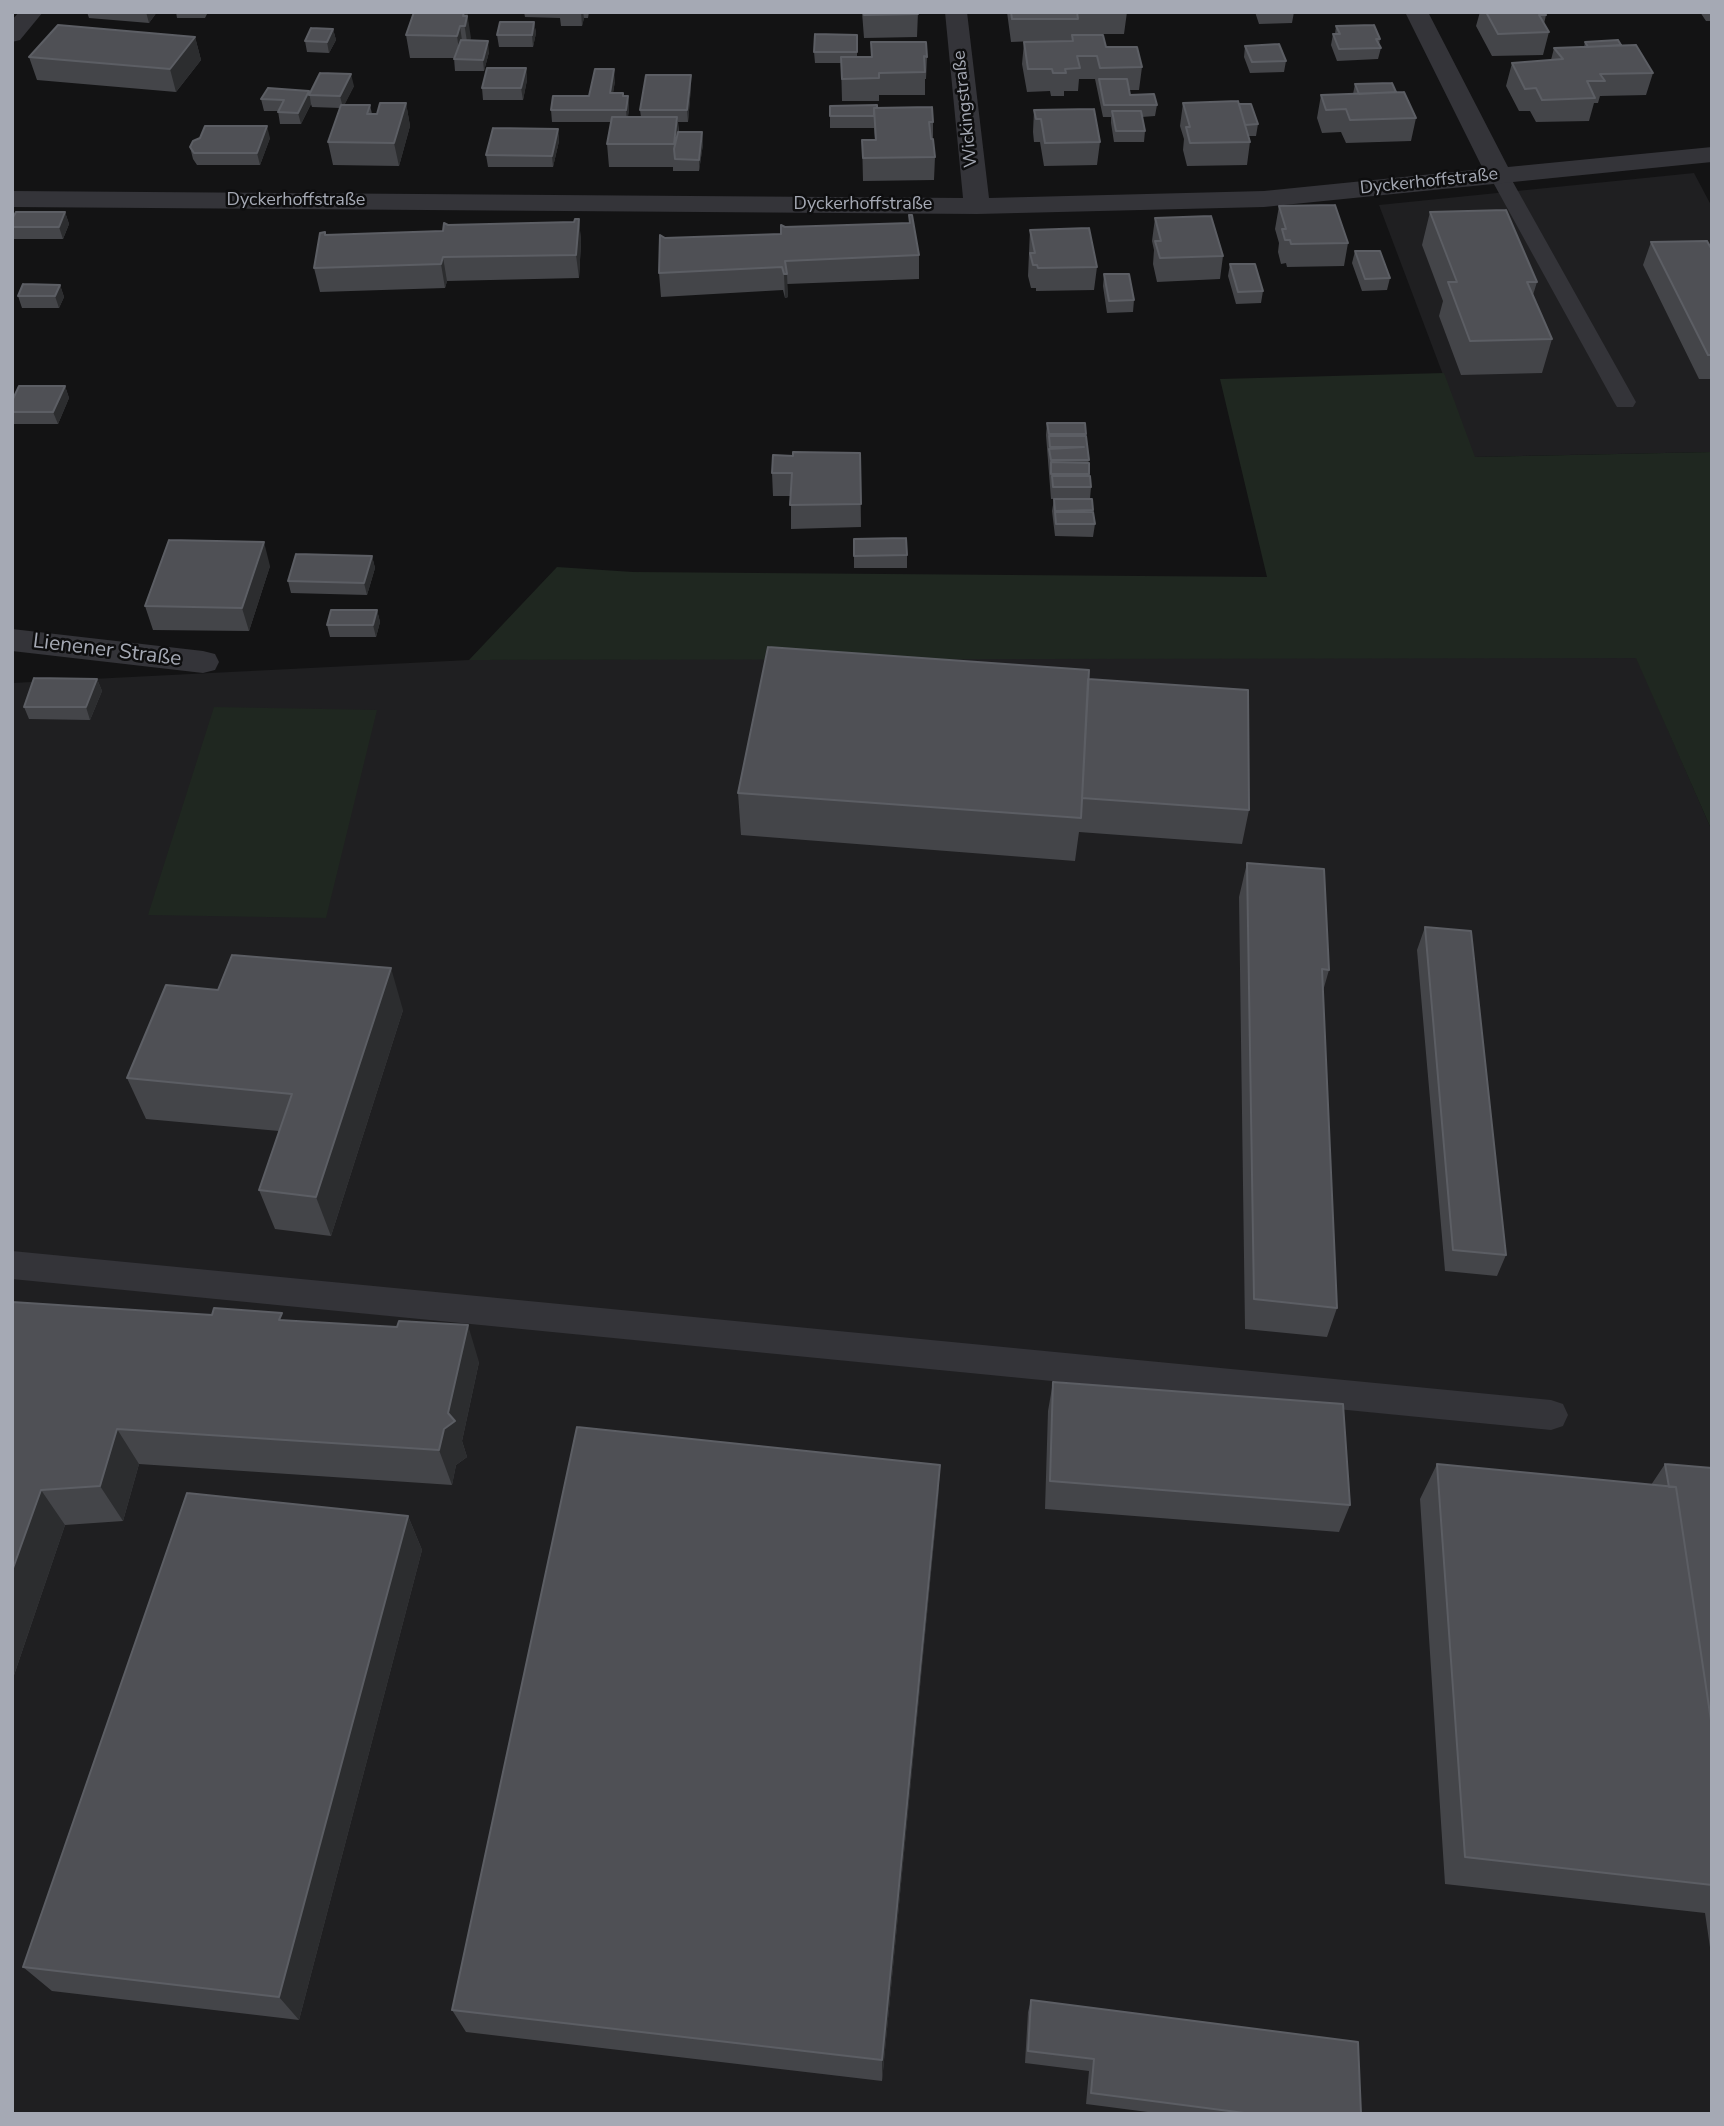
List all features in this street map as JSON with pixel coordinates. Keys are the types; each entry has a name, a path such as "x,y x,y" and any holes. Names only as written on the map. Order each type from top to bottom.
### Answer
{"street":[{"path":"12,35 32,12"},
{"name":"Wickingstraße","path":"956,12 977,206"},
{"path":"1416,12 1499,175"},
{"name":"Dyckerhoffstraße","path":"12,200 977,206 1264,199 1712,154"},
{"name":"Lienener Straße","path":"12,640 203,662"}],"lane":[{"path":"1499,175 1625,402"},
{"path":"12,1265 1551,1415"}],"shaded area":[{"path":"1694,173 1712,207 1712,452 1474,457 1379,205"},
{"path":"1444,373 1475,457 1712,452 1712,831 1636,658 469,660 557,567 633,572 1267,577 1220,379"},
{"path":"973,657 1637,658 1712,831 1712,2114 12,2114 12,683 469,660"},
{"path":"214,707 377,710 326,918 148,915"}],"building":[{"path":"414,12 464,12 463,16 467,16 465,26 460,26 457,36 406,35"},
{"path":"863,12 918,12 918,14 864,15"},
{"path":"1011,12 1077,12 1078,19 1012,19"},
{"path":"1486,12 1545,12 1546,15 1539,15 1549,32 1498,34"},
{"path":"500,22 534,22 532,35 497,35"},
{"path":"58,25 195,37 170,69 29,57"},
{"path":"1374,25 1380,39 1376,39 1381,48 1339,49 1333,34 1340,34 1336,26"},
{"path":"311,28 333,29 327,42 305,41"},
{"path":"815,34 857,35 857,52 814,52"},
{"path":"1072,35 1103,35 1106,47 1137,47 1142,67 1100,68 1097,56 1077,56 1080,68 1065,69 1066,73 1053,73 1052,69 1028,69 1024,42 1073,41"},
{"path":"461,40 488,41 483,60 454,59"},
{"path":"1618,40 1621,45 1588,47 1585,42"},
{"path":"871,42 926,42 925,72 879,73 879,78 842,79 841,57 872,57"},
{"path":"1279,44 1286,61 1252,62 1245,46"},
{"path":"1636,45 1653,73 1600,74 1605,81 1587,81 1595,98 1542,100 1536,88 1525,89 1512,63 1563,59 1554,48"},
{"path":"487,68 526,68 521,88 482,88"},
{"path":"595,69 614,69 610,93 623,93 623,96 628,96 626,110 551,110 553,96 589,96"},
{"path":"320,73 351,74 340,96 309,95"},
{"path":"646,75 691,75 687,110 640,110"},
{"path":"1099,79 1127,79 1130,95 1154,94 1157,105 1104,105"},
{"path":"1392,83 1396,92 1359,94 1355,84"},
{"path":"268,88 309,91 298,113 278,112 284,100 261,99"},
{"path":"1404,92 1416,118 1350,120 1346,109 1326,110 1321,95"},
{"path":"1238,101 1250,142 1190,143 1186,127 1190,127 1183,103"},
{"path":"380,103 406,103 394,143 328,142 341,105 370,105 367,114 377,114"},
{"path":"1239,104 1251,104 1258,124 1245,125"},
{"path":"877,105 877,108 874,108 874,116 830,116 830,106"},
{"path":"932,107 933,122 929,122 935,157 863,158 862,140 876,140 874,108"},
{"path":"1094,109 1100,142 1045,143 1041,119 1036,119 1034,110"},
{"path":"1112,111 1141,111 1145,131 1116,131"},
{"path":"612,117 677,117 674,144 607,144"},
{"path":"205,126 267,126 257,153 194,153 190,147 193,141 200,138"},
{"path":"493,128 558,129 552,156 486,155"},
{"path":"678,132 702,132 699,160 675,159"},
{"path":"1335,205 1348,243 1291,244 1290,240 1285,240 1282,229 1286,229 1279,206"},
{"path":"1506,210 1537,282 1527,282 1552,339 1470,341 1448,282 1457,282 1430,212"},
{"path":"16,212 65,212 59,227 12,227"},
{"path":"909,215 912,215 919,255 785,261 787,274 784,274 782,267 659,273 660,235 665,238 781,234 781,225 910,223"},
{"path":"1211,216 1223,256 1160,258 1155,241 1161,241 1155,218"},
{"path":"579,219 576,255 443,257 441,264 314,268 320,233 325,232 325,235 443,231 444,223 574,222"},
{"path":"1089,228 1097,267 1038,268 1033,265 1030,253 1035,253 1030,230"},
{"path":"1707,241 1712,250 1712,355 1708,355 1651,242"},
{"path":"1355,251 1380,251 1390,278 1365,279"},
{"path":"1230,264 1255,264 1263,291 1238,292"},
{"path":"1104,274 1129,274 1134,300 1109,301"},
{"path":"23,284 60,285 55,296 18,296"},
{"path":"19,386 65,386 53,412 12,412 12,401"},
{"path":"1047,423 1085,423 1086,434 1049,434"},
{"path":"1049,436 1086,436 1089,460 1051,460 1049,449 1084,447 1050,447"},
{"path":"793,452 860,453 861,504 790,505 792,473 772,473 773,455 793,456"},
{"path":"1051,462 1089,463 1089,474 1051,474"},
{"path":"1052,476 1090,476 1091,487 1053,487"},
{"path":"1054,499 1092,499 1093,510 1055,511"},
{"path":"1055,512 1093,512 1095,524 1056,524"},
{"path":"906,538 907,555 854,556 854,539"},
{"path":"169,540 264,542 242,608 145,606"},
{"path":"296,554 372,556 364,583 288,581"},
{"path":"331,610 377,610 373,625 327,625"},
{"path":"768,647 1089,670 1081,818 738,793"},
{"path":"34,678 97,679 86,707 24,707"},
{"path":"1088,679 1248,690 1249,810 1082,798"},
{"path":"1247,863 1324,869 1329,970 1322,969 1337,1308 1254,1299"},
{"path":"1425,927 1471,931 1506,1255 1453,1250"},
{"path":"232,955 391,968 316,1197 259,1190 292,1094 127,1078 166,985 218,990"},
{"path":"12,1302 212,1315 214,1308 282,1313 279,1320 397,1327 399,1321 468,1325 448,1413 455,1421 444,1429 439,1450 117,1429 100,1486 41,1490 12,1571"},
{"path":"1053,1382 1343,1404 1350,1505 1050,1481"},
{"path":"577,1427 940,1465 882,2060 452,2010"},
{"path":"1437,1464 1676,1487 1712,1727 1712,1885 1465,1857"},
{"path":"1665,1464 1712,1468 1712,1727 1676,1487 1669,1487"},
{"path":"187,1493 408,1516 279,1997 23,1967"},
{"path":"1031,2000 1358,2042 1361,2114 1252,2114 1091,2093 1094,2059 1028,2051"}]}
